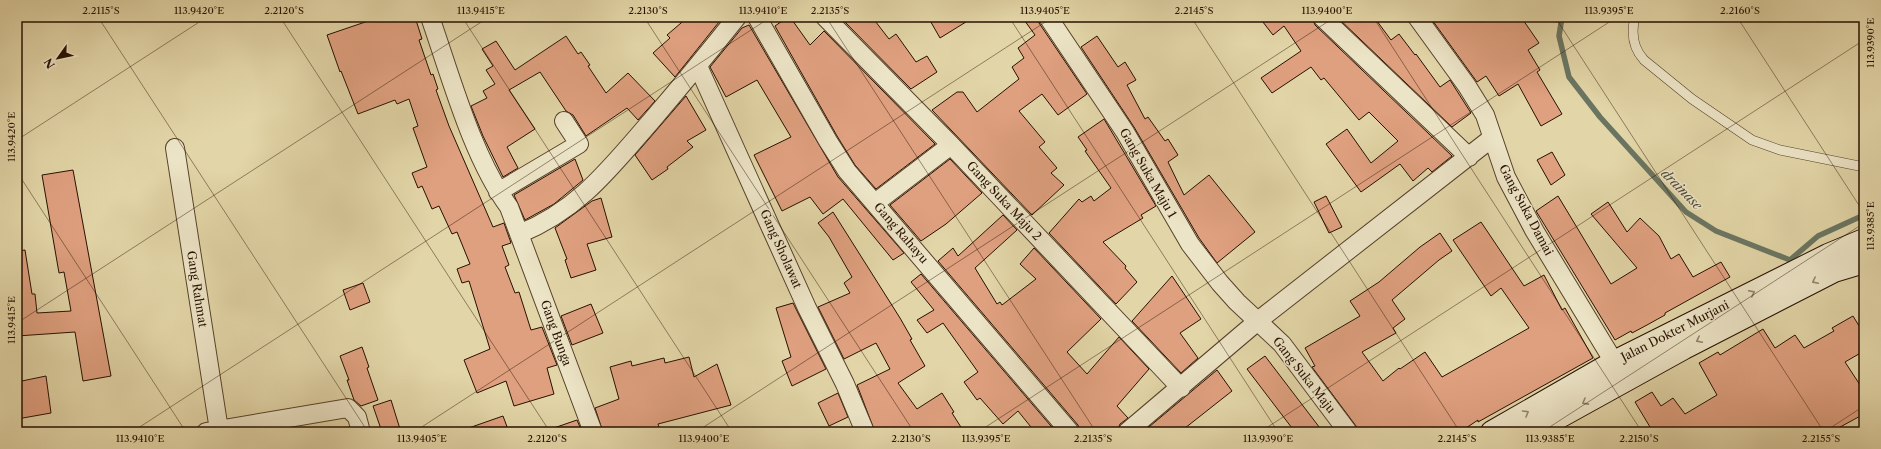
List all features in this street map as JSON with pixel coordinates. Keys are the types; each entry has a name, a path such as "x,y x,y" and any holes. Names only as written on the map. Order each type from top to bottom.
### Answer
{"main road":[{"name":"Jalan Dokter Murjani","path":"1532,432 1724,317 1831,263 1864,240"},
{"name":"Jalan Dokter Murjani","path":"1831,263 1864,262"},
{"name":"Jalan Dokter Murjani","path":"1497,431 1614,362 1724,317"}],"street":[{"name":"Gang Bunga","path":"430,17 469,129 498,192 509,208 593,432"},
{"path":"519,234 540,225 561,213 603,176 698,66 738,17"},
{"name":"Gang Rahayu","path":"757,17 828,141 847,171 1070,432"},
{"name":"Gang Suka Maju 2","path":"825,17 951,145 1181,388"},
{"name":"Gang Suka Maju 1","path":"1048,17 1125,132 1190,244 1220,283 1237,302 1259,320"},
{"path":"1322,17 1469,157"},
{"name":"Gang Suka Damai","path":"1417,17 1467,86 1485,115 1509,184 1534,230 1614,362"},
{"name":"Gang Sholawat","path":"698,66 808,308 845,384 865,432"},
{"path":"498,192 579,144 564,122"},
{"path":"1127,432 1181,388 1259,320 1492,138"},
{"path":"875,203 951,145"},
{"name":"Gang Rahmat","path":"175,148 213,431"},
{"name":"Gang Suka Maju","path":"1259,320 1282,344 1348,432"},
{"path":"213,431 348,408 357,416 361,432"}],"lane":[{"path":"1635,17 1633,28 1635,44 1637,52 1644,60 1692,98 1752,140 1780,150 1864,167"}],"building":[{"path":"380,17 415,17 422,39 419,40 431,75 433,74 438,89 436,90 449,126 493,227 504,223 511,243 502,246 509,265 505,267 515,293 519,292 531,330 542,327 557,365 547,368 554,394 514,406 506,381 477,393 464,360 490,349 469,281 462,283 457,269 470,264 457,232 452,234 439,206 432,209 422,186 418,188 412,173 427,167 413,128 418,126 409,99 397,104 395,100 358,114 341,71 340,72 327,35"},
{"path":"688,17 714,17 719,22 675,77 653,53 670,38 667,35"},
{"path":"790,17 810,45 824,31 935,144 876,189 855,165 837,136 775,26"},
{"path":"840,17 872,17 889,39 896,34 916,62 927,56 937,72 911,89"},
{"path":"928,17 974,17 940,38"},
{"path":"1022,17 1038,17 1039,23 1087,94 1058,115 1042,94 1019,111 1045,142 1039,147 1057,168 1051,173 1064,185 1032,215 932,110 957,92 963,92 977,112 1019,79 1012,67 1024,58 1018,48 1035,35"},
{"path":"1259,17 1312,17 1315,25 1452,156 1432,172 1428,168 1413,181 1400,164 1361,192 1326,144 1347,129 1371,163 1398,141 1369,112 1359,120 1324,78 1321,80 1311,67 1272,93 1261,78 1301,51 1284,26 1273,35"},
{"path":"1337,17 1374,17 1391,40 1399,34 1415,55 1416,54 1440,87 1450,80 1471,113 1452,127"},
{"path":"1430,17 1521,17 1539,43 1528,50 1540,70 1537,72 1562,114 1541,126 1518,84 1499,96 1486,76 1477,82"},
{"path":"749,25 838,177 904,253 893,260 843,199 823,214 810,197 782,211 754,155 791,137 757,80 726,97 710,67 742,28"},
{"path":"566,36 578,54 581,52 590,65 588,66 606,93 628,73 655,101 638,120 627,108 586,136 573,115 566,111 540,72 509,90 535,129 507,147 518,168 503,177 483,136 471,106 487,98 483,91 495,84 486,70 493,66 482,49 496,41 515,70"},
{"path":"1097,36 1118,67 1125,62 1136,80 1127,85 1145,119 1148,117 1165,141 1168,139 1178,155 1168,162 1184,195 1209,175 1255,232 1217,263 1199,238 1134,127 1081,47"},
{"path":"686,96 706,130 687,141 693,147 667,167 668,169 652,180 635,155"},
{"path":"1104,119 1156,206 1141,215 1143,218 1103,242 1126,266 1125,268 1137,282 1116,304 1049,233 1079,199 1082,202 1091,196 1094,201 1111,188 1085,151 1087,150 1078,137"},
{"path":"1552,152 1565,175 1551,185 1537,160"},
{"path":"575,159 583,180 554,204 525,220 514,195"},
{"path":"950,159 982,193 946,224 921,241 890,205"},
{"path":"73,170 111,376 83,381 75,332 17,336 17,251 25,250 32,294 35,294 37,313 71,311 64,272 59,273 42,175"},
{"path":"1326,196 1342,227 1329,233 1314,202"},
{"path":"1558,196 1611,284 1637,268 1591,214 1608,202 1627,232 1640,218 1659,236 1671,259 1679,254 1693,277 1721,262 1730,277 1665,313 1665,315 1647,325 1632,333 1631,331 1615,340 1536,211"},
{"path":"601,198 612,237 587,244 596,270 571,278 565,260 567,259 555,228 592,201"},
{"path":"833,212 900,318 912,339 910,340 925,366 898,383 917,409 942,393 964,432 875,432 857,385 890,369 876,343 844,359 818,307 850,293 844,283 852,277 829,237 818,223"},
{"path":"1003,215 1017,230 975,268 997,304 1000,302 1002,305 1036,279 1020,264 1034,248 1101,319 1067,352 1087,374 1119,337 1149,369 1117,406 1128,418 1120,424 1117,432 1080,432 1078,425 938,261 953,248 958,256"},
{"path":"1481,222 1524,286 1544,275 1562,310 1565,308 1593,358 1478,422 1478,420 1460,432 1358,432 1356,426 1312,367 1315,366 1305,348 1360,316 1350,301 1379,282 1420,247 1440,233 1452,251 1439,260 1392,300 1405,319 1393,328 1396,333 1362,352 1383,381 1399,368 1400,369 1425,352 1442,377 1529,328 1501,288 1491,296 1453,240"},
{"path":"921,274 1056,432 1035,432 1018,411 1003,424 980,398 977,400 964,382 978,372 943,323 927,333 917,320 934,310 911,282"},
{"path":"1172,276 1201,319 1180,333 1198,358 1181,373 1132,321"},
{"path":"363,283 370,302 350,310 343,290"},
{"path":"793,303 826,369 792,386 782,361 791,357 776,308"},
{"path":"591,304 603,333 572,345 561,316"},
{"path":"1853,316 1864,334 1864,351 1845,362 1864,391 1864,414 1831,432 1653,432 1635,402 1652,392 1661,406 1673,398 1685,414 1717,395 1699,363 1718,352 1720,355 1763,329 1775,348 1795,335 1804,348 1834,331 1832,328"},
{"path":"362,347 369,367 367,368 378,400 361,406 354,400 347,380 349,380 340,356"},
{"path":"1265,356 1323,432 1295,432 1247,369"},
{"path":"689,357 694,377 717,364 731,405 658,424 661,432 603,432 595,408 619,399 610,367 631,361 632,366 664,358 665,363"},
{"path":"1217,370 1232,391 1180,432 1143,432"},
{"path":"46,376 51,413 17,419 17,382"},
{"path":"838,393 848,417 829,426 818,403"},
{"path":"391,400 400,429 392,432 382,432 373,406"},
{"path":"503,416 509,432 464,432 463,430"},
{"path":"577,420 582,432 549,432 548,430"}],"waterway":[{"name":"drainase","path":"1562,17 1559,36 1569,77 1600,117 1686,212 1716,231 1790,260 1818,236 1864,215"}]}
